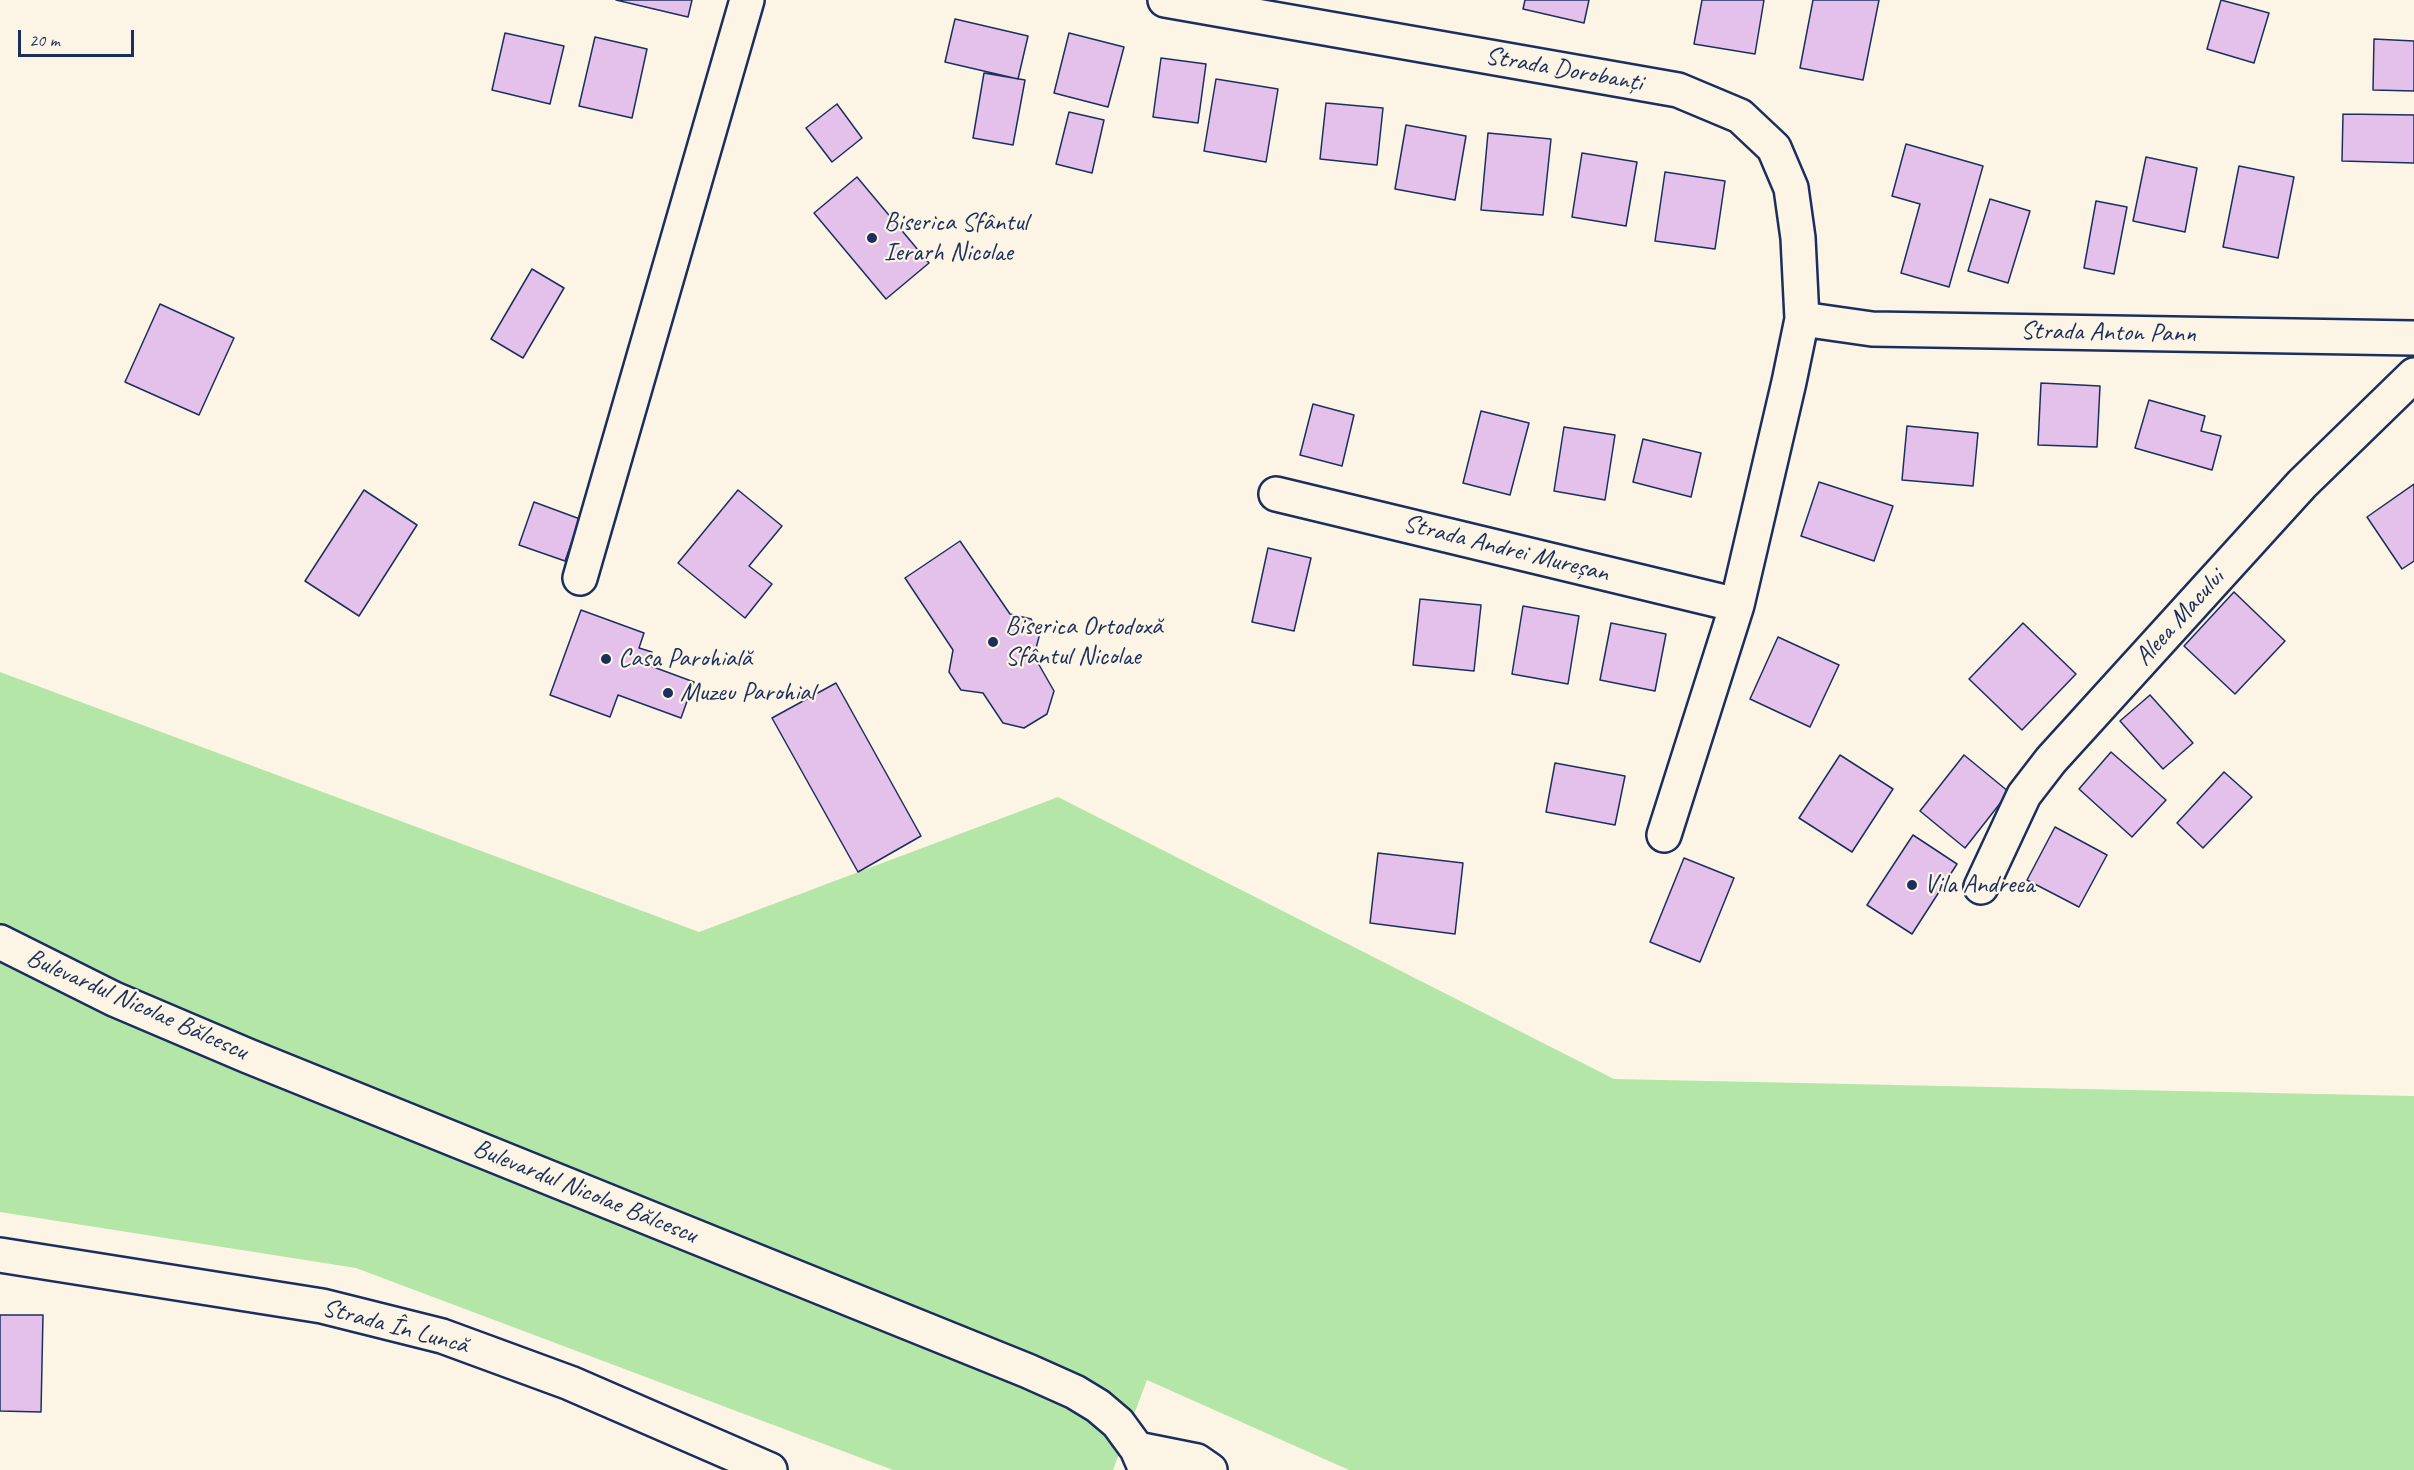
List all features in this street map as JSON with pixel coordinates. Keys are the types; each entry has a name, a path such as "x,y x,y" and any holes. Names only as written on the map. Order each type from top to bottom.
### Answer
{"street":[{"path":"580,578 747,0"},
{"name":"Strada Dorobanți","path":"1165,0 1678,90 1740,116 1774,148 1791,188 1798,238 1802,319"},
{"path":"1664,835 1737,605 1802,319"},
{"name":"Strada Anton Pann","path":"1802,319 1872,329 2414,338"},
{"name":"Aleea Macului","path":"1981,887 2024,795 2050,760 2302,484 2414,375"},
{"name":"Strada Andrei Mureșan","path":"1276,494 1737,605"},
{"name":"Bulevardul Nicolae Bălcescu","path":"0,942 114,999 248,1056 1075,1392 1098,1406 1118,1424 1141,1460"},
{"name":"Strada În Luncă","path":"0,1255 322,1306 442,1336 570,1383 770,1470"},
{"path":"1141,1460 1197,1461 1210,1470"}],"green space":[{"path":"0,672 699,932 1058,797 1614,1079 2414,1096 2414,1470 1349,1470 1147,1380 1113,1470 893,1470 356,1268 0,1212"}],"building":[{"path":"616,0 692,0 688,17"},
{"path":"1525,0 1589,0 1584,23 1523,9"},
{"path":"1702,0 1764,0 1755,54 1694,44"},
{"path":"1813,0 1879,0 1863,80 1800,68"},
{"path":"2221,0 2269,13 2254,63 2207,49"},
{"path":"955,19 1028,36 1018,79 945,62"},
{"path":"505,33 564,46 550,104 492,90"},
{"path":"1069,33 1124,47 1108,107 1054,93"},
{"path":"595,37 647,49 632,118 579,106"},
{"path":"2374,39 2414,41 2414,91 2373,90"},
{"path":"1161,58 1206,64 1198,123 1153,117"},
{"path":"984,73 1025,80 1013,145 973,138"},
{"path":"1216,79 1278,89 1266,162 1204,151"},
{"path":"1326,103 1383,108 1377,165 1320,159"},
{"path":"837,104 862,138 832,162 806,128"},
{"path":"1069,112 1104,120 1092,173 1056,164"},
{"path":"2343,114 2414,115 2414,163 2342,161"},
{"path":"1406,125 1466,136 1455,200 1395,189"},
{"path":"1488,133 1551,139 1543,215 1481,210"},
{"path":"1906,144 1983,166 1949,287 1901,273 1920,204 1892,196"},
{"path":"1582,153 1637,162 1626,226 1572,217"},
{"path":"2146,157 2197,168 2185,232 2133,221"},
{"path":"2239,166 2294,177 2278,258 2223,247"},
{"path":"1665,172 1725,181 1715,249 1655,241"},
{"name":"Biserica Sfântul Ierarh Nicolae","path":"857,177 929,263 886,299 814,213"},
{"path":"1990,199 2030,211 2008,283 1968,271"},
{"path":"2096,201 2127,207 2114,274 2084,268"},
{"path":"532,269 564,288 523,358 491,339"},
{"path":"160,304 234,338 199,415 125,382"},
{"path":"2041,383 2100,386 2097,447 2038,445"},
{"path":"2149,400 2205,416 2201,431 2221,436 2212,470 2135,448"},
{"path":"1313,404 1354,415 1342,466 1300,455"},
{"path":"1481,411 1529,423 1510,495 1463,483"},
{"path":"1907,426 1978,433 1973,486 1902,480"},
{"path":"1564,427 1615,435 1605,500 1554,491"},
{"path":"1643,439 1701,453 1691,497 1633,482"},
{"path":"1819,482 1893,506 1874,561 1801,536"},
{"path":"2414,484 2414,561 2402,569 2367,517"},
{"path":"364,490 417,525 359,616 305,581"},
{"path":"738,490 782,526 749,566 772,584 745,618 678,563"},
{"path":"534,502 580,519 565,561 519,545"},
{"name":"Biserica Ortodoxă Sfântul Nicolae","path":"960,541 1010,614 1031,619 1040,633 1034,656 1054,691 1047,714 1024,728 1003,723 983,693 961,690 949,672 953,650 905,578"},
{"path":"1268,548 1311,558 1294,631 1252,622"},
{"path":"2234,592 2285,641 2235,694 2184,646"},
{"path":"1420,599 1481,605 1474,671 1413,665"},
{"path":"1523,606 1579,616 1568,684 1512,674"},
{"name":"Casa Parohială","path":"581,610 644,633 639,648 652,652 648,665 694,682 681,718 618,695 610,717 550,695"},
{"path":"1611,623 1666,634 1655,691 1600,680"},
{"path":"2023,623 2076,674 2022,730 1969,679"},
{"path":"1778,637 1839,665 1810,727 1750,699"},
{"path":"836,683 921,836 858,872 772,718"},
{"path":"2150,695 2193,743 2163,769 2120,721"},
{"path":"2111,752 2166,800 2132,837 2079,789"},
{"path":"1840,755 1893,789 1852,852 1799,818"},
{"path":"1964,755 2009,792 1965,848 1920,811"},
{"path":"1555,763 1625,776 1615,825 1546,812"},
{"path":"2224,772 2252,797 2203,848 2177,823"},
{"path":"2055,827 2107,855 2079,907 2027,880"},
{"name":"Vila Andreea","path":"1913,835 1957,864 1912,934 1867,905"},
{"path":"1378,853 1463,863 1455,934 1370,923"},
{"path":"1684,858 1734,878 1700,962 1650,942"},
{"path":"0,1315 43,1315 41,1412 0,1411"}],"place":[{"name":"Biserica Sfântul Ierarh Nicolae","path":"872,238"},
{"name":"Biserica Ortodoxă Sfântul Nicolae","path":"993,642"},
{"name":"Casa Parohială","path":"606,659"},
{"name":"Muzeu Parohial","path":"668,693"},
{"name":"Vila Andreea","path":"1912,885"}]}
